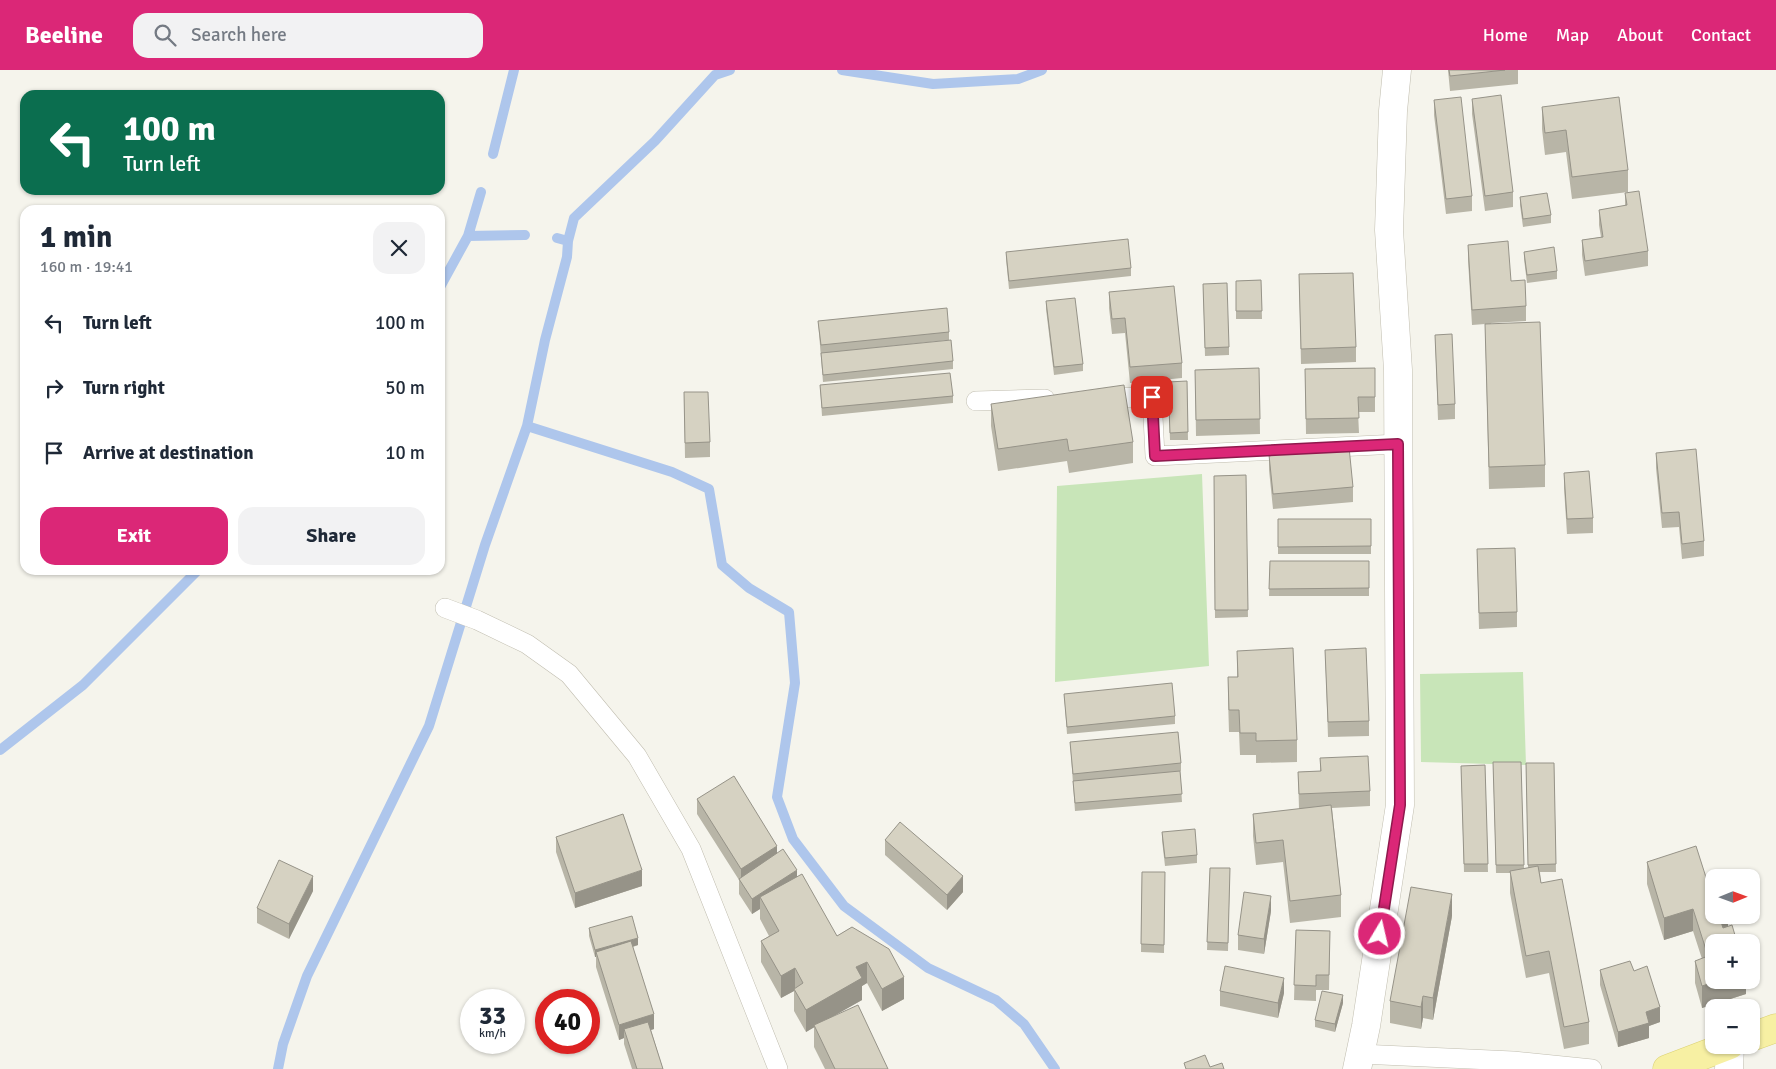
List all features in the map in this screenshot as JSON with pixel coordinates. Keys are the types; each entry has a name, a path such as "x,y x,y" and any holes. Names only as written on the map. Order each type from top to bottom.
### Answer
{"main road":[{"path":"1760,1034 1776,1028"},
{"path":"1667,1069 1706,1054"}],"street":[{"path":"1358,1062 1366,1026 1400,805 1398,370 1389,230 1393,112 1398,70"},
{"path":"1729,1069 1730,1054"}],"lane":[{"path":"1084,398 1152,397 1155,456 1398,444"},
{"path":"976,401 1064,399"},
{"path":"450,610 477,620 526,644 569,674 637,756 691,849 778,1069"},
{"path":"1358,1062 1513,1062 1592,1069"}],"green space":[{"path":"1202,474 1209,666 1055,682 1057,486"},
{"path":"1523,672 1526,765 1421,762 1420,674"}],"building":[{"path":"1449,70 1505,70 1450,76"},
{"path":"1501,95 1513,192 1485,196 1472,99"},
{"path":"1461,97 1472,196 1446,199 1434,100"},
{"path":"1619,97 1628,170 1572,177 1566,130 1545,133 1542,107"},
{"path":"1639,191 1648,251 1585,261 1582,240 1603,237 1599,210 1627,205 1625,193"},
{"path":"1547,193 1551,215 1523,219 1520,197"},
{"path":"1128,239 1131,268 1009,281 1006,252"},
{"path":"1508,241 1511,281 1525,280 1526,306 1472,310 1468,245"},
{"path":"1554,247 1557,271 1527,275 1524,252"},
{"path":"1353,273 1356,347 1301,349 1299,274"},
{"path":"1261,280 1262,311 1236,311 1236,281"},
{"path":"1227,283 1229,347 1205,348 1203,284"},
{"path":"1174,286 1182,363 1130,367 1125,318 1112,319 1109,292"},
{"path":"1075,298 1083,364 1054,367 1046,301"},
{"path":"947,308 949,332 821,345 818,321"},
{"path":"1540,322 1545,465 1489,467 1485,324"},
{"path":"1452,334 1455,404 1438,405 1435,335"},
{"path":"951,340 953,361 823,375 821,353"},
{"path":"1259,368 1260,419 1196,420 1195,370"},
{"path":"1375,368 1375,397 1358,397 1359,418 1306,419 1305,369"},
{"path":"950,373 953,396 822,408 820,385"},
{"path":"1187,381 1188,432 1170,433 1168,382"},
{"path":"1124,385 1133,442 1069,451 1067,439 998,449 991,404"},
{"path":"684,392 708,392 710,442 685,443"},
{"path":"1349,447 1353,487 1273,494 1269,455"},
{"path":"1696,449 1704,541 1682,544 1679,512 1662,513 1656,453"},
{"path":"1589,471 1593,518 1567,519 1564,473"},
{"path":"1246,475 1248,610 1215,610 1214,476"},
{"path":"1278,519 1371,519 1371,546 1278,547"},
{"path":"1515,548 1517,612 1479,613 1477,549"},
{"path":"1270,561 1369,561 1369,588 1269,589"},
{"path":"1293,648 1297,740 1256,741 1256,733 1240,733 1239,710 1229,710 1228,677 1238,677 1237,651"},
{"path":"1366,648 1369,721 1328,722 1325,650"},
{"path":"1172,683 1175,716 1067,727 1064,694"},
{"path":"1178,732 1181,763 1073,774 1070,742"},
{"path":"1368,756 1370,791 1299,794 1298,772 1321,771 1320,758"},
{"path":"1493,762 1521,762 1524,865 1496,865"},
{"path":"1526,763 1554,763 1556,864 1528,865"},
{"path":"1485,765 1488,864 1464,864 1461,766"},
{"path":"1180,771 1182,794 1075,803 1073,781"},
{"path":"734,776 777,846 741,869 697,799"},
{"path":"1331,805 1341,895 1290,901 1283,840 1256,843 1253,814"},
{"path":"623,814 642,870 575,893 556,837"},
{"path":"900,822 963,876 947,895 885,840"},
{"path":"1195,829 1197,855 1165,858 1162,832"},
{"path":"1696,846 1705,874 1705,924 1722,924 1723,928 1732,925 1735,934 1705,934 1705,947 1693,909 1664,918 1647,862"},
{"path":"783,849 797,870 752,899 739,879"},
{"path":"279,860 313,876 289,924 257,908"},
{"path":"1538,866 1541,883 1562,879 1589,1022 1564,1027 1549,951 1526,956 1510,871"},
{"path":"1210,868 1230,868 1228,943 1207,942"},
{"path":"1142,872 1165,872 1164,945 1141,944"},
{"path":"802,874 837,936 852,927 889,949 904,977 882,989 867,962 856,967 862,978 806,1010 794,989 803,983 795,968 781,976 761,941 779,931 760,897"},
{"path":"1411,887 1452,894 1433,998 1423,996 1421,1007 1390,1001"},
{"path":"1244,892 1271,896 1264,939 1238,935"},
{"path":"632,916 638,938 595,950 589,928"},
{"path":"1296,930 1330,931 1329,975 1316,975 1316,986 1294,985"},
{"path":"631,941 654,1014 619,1025 596,952"},
{"path":"1705,957 1705,985 1702,986 1695,961"},
{"path":"1630,961 1634,971 1647,966 1660,1007 1646,1012 1649,1023 1618,1032 1600,970"},
{"path":"1225,966 1284,978 1278,1003 1220,991"},
{"path":"1322,991 1343,995 1335,1024 1315,1020"},
{"path":"858,1005 888,1069 835,1069 814,1025"},
{"path":"648,1022 663,1069 637,1069 624,1029"},
{"path":"1205,1055 1210,1067 1222,1063 1224,1069 1186,1069 1184,1063"}],"waterway":[{"path":"493,154 514,70"},
{"path":"557,238 568,241 574,218 655,141 715,75 730,70"},
{"path":"842,70 933,84 1018,79 1042,70"},
{"path":"445,278 468,236 481,192"},
{"path":"468,236 525,235"},
{"path":"568,241 567,257 545,340 527,426 672,472 709,489 722,565 749,588 789,612 795,683 777,797 793,839 844,906 928,968 996,1000 1024,1024 1055,1069"},
{"path":"278,1069 283,1044 307,976 429,726 485,545 527,426"},
{"path":"0,750 83,685 193,575"}],"route":[{"path":"1152,397 1155,456 1398,444 1400,805 1380,934"}]}
